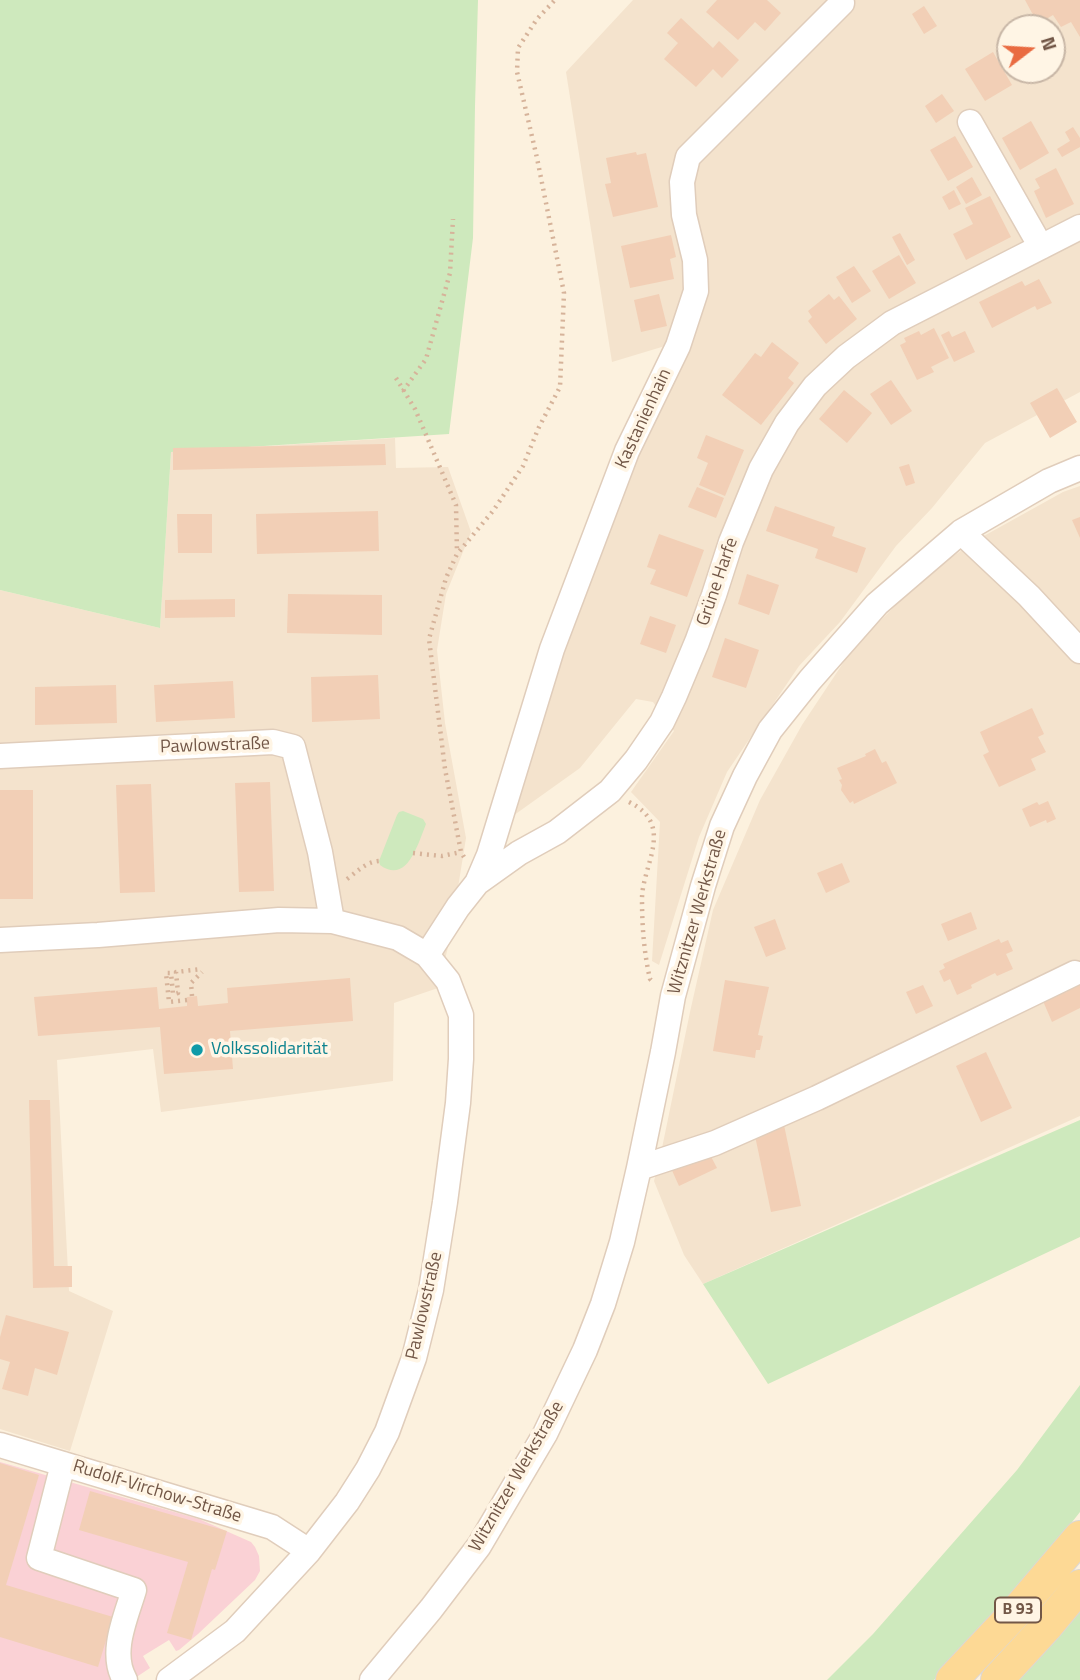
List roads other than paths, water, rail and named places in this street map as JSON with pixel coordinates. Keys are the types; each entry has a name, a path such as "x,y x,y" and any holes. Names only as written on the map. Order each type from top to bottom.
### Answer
{"main road":[{"name":"B 93","path":"952,1680 1015,1613 1080,1536"},
{"name":"B 93","path":"997,1680 1080,1586"}],"street":[{"name":"Kastanienhain","path":"477,883 489,855 552,649 627,452 678,346 690,313 696,291 695,260 684,215 682,182 688,157 842,3"},
{"path":"970,122 1041,247"},
{"name":"Grüne Harfe","path":"427,955 477,883 519,853 557,832 610,791 636,760 662,722 697,642 731,542 761,469 787,424 816,386 846,357 892,323 1080,227"},
{"name":"Witznitzer Werkstraße","path":"372,1680 479,1546 545,1434 585,1350 603,1304 622,1242 673,996 703,886 722,826 770,730 877,604 961,532 1049,481 1080,468"},
{"path":"961,532 1029,596 1080,651"},
{"name":"Pawlowstraße","path":"0,756 273,742 293,747 320,852 332,922"},
{"name":"Pawlowstraße","path":"0,940 279,920 332,922 398,938 427,955 447,981 461,1015 458,1103 431,1290 414,1358 387,1433 347,1502 309,1551 235,1630 169,1680"},
{"path":"639,1168 715,1143 817,1098 1075,973"},
{"name":"Rudolf-Virchow-Straße","path":"0,1445 272,1527 309,1551"},
{"path":"63,1464 39,1558 134,1590 119,1640 120,1672 125,1680"}],"place":[{"name":"Volkssolidarität","path":"197,1050"}]}
